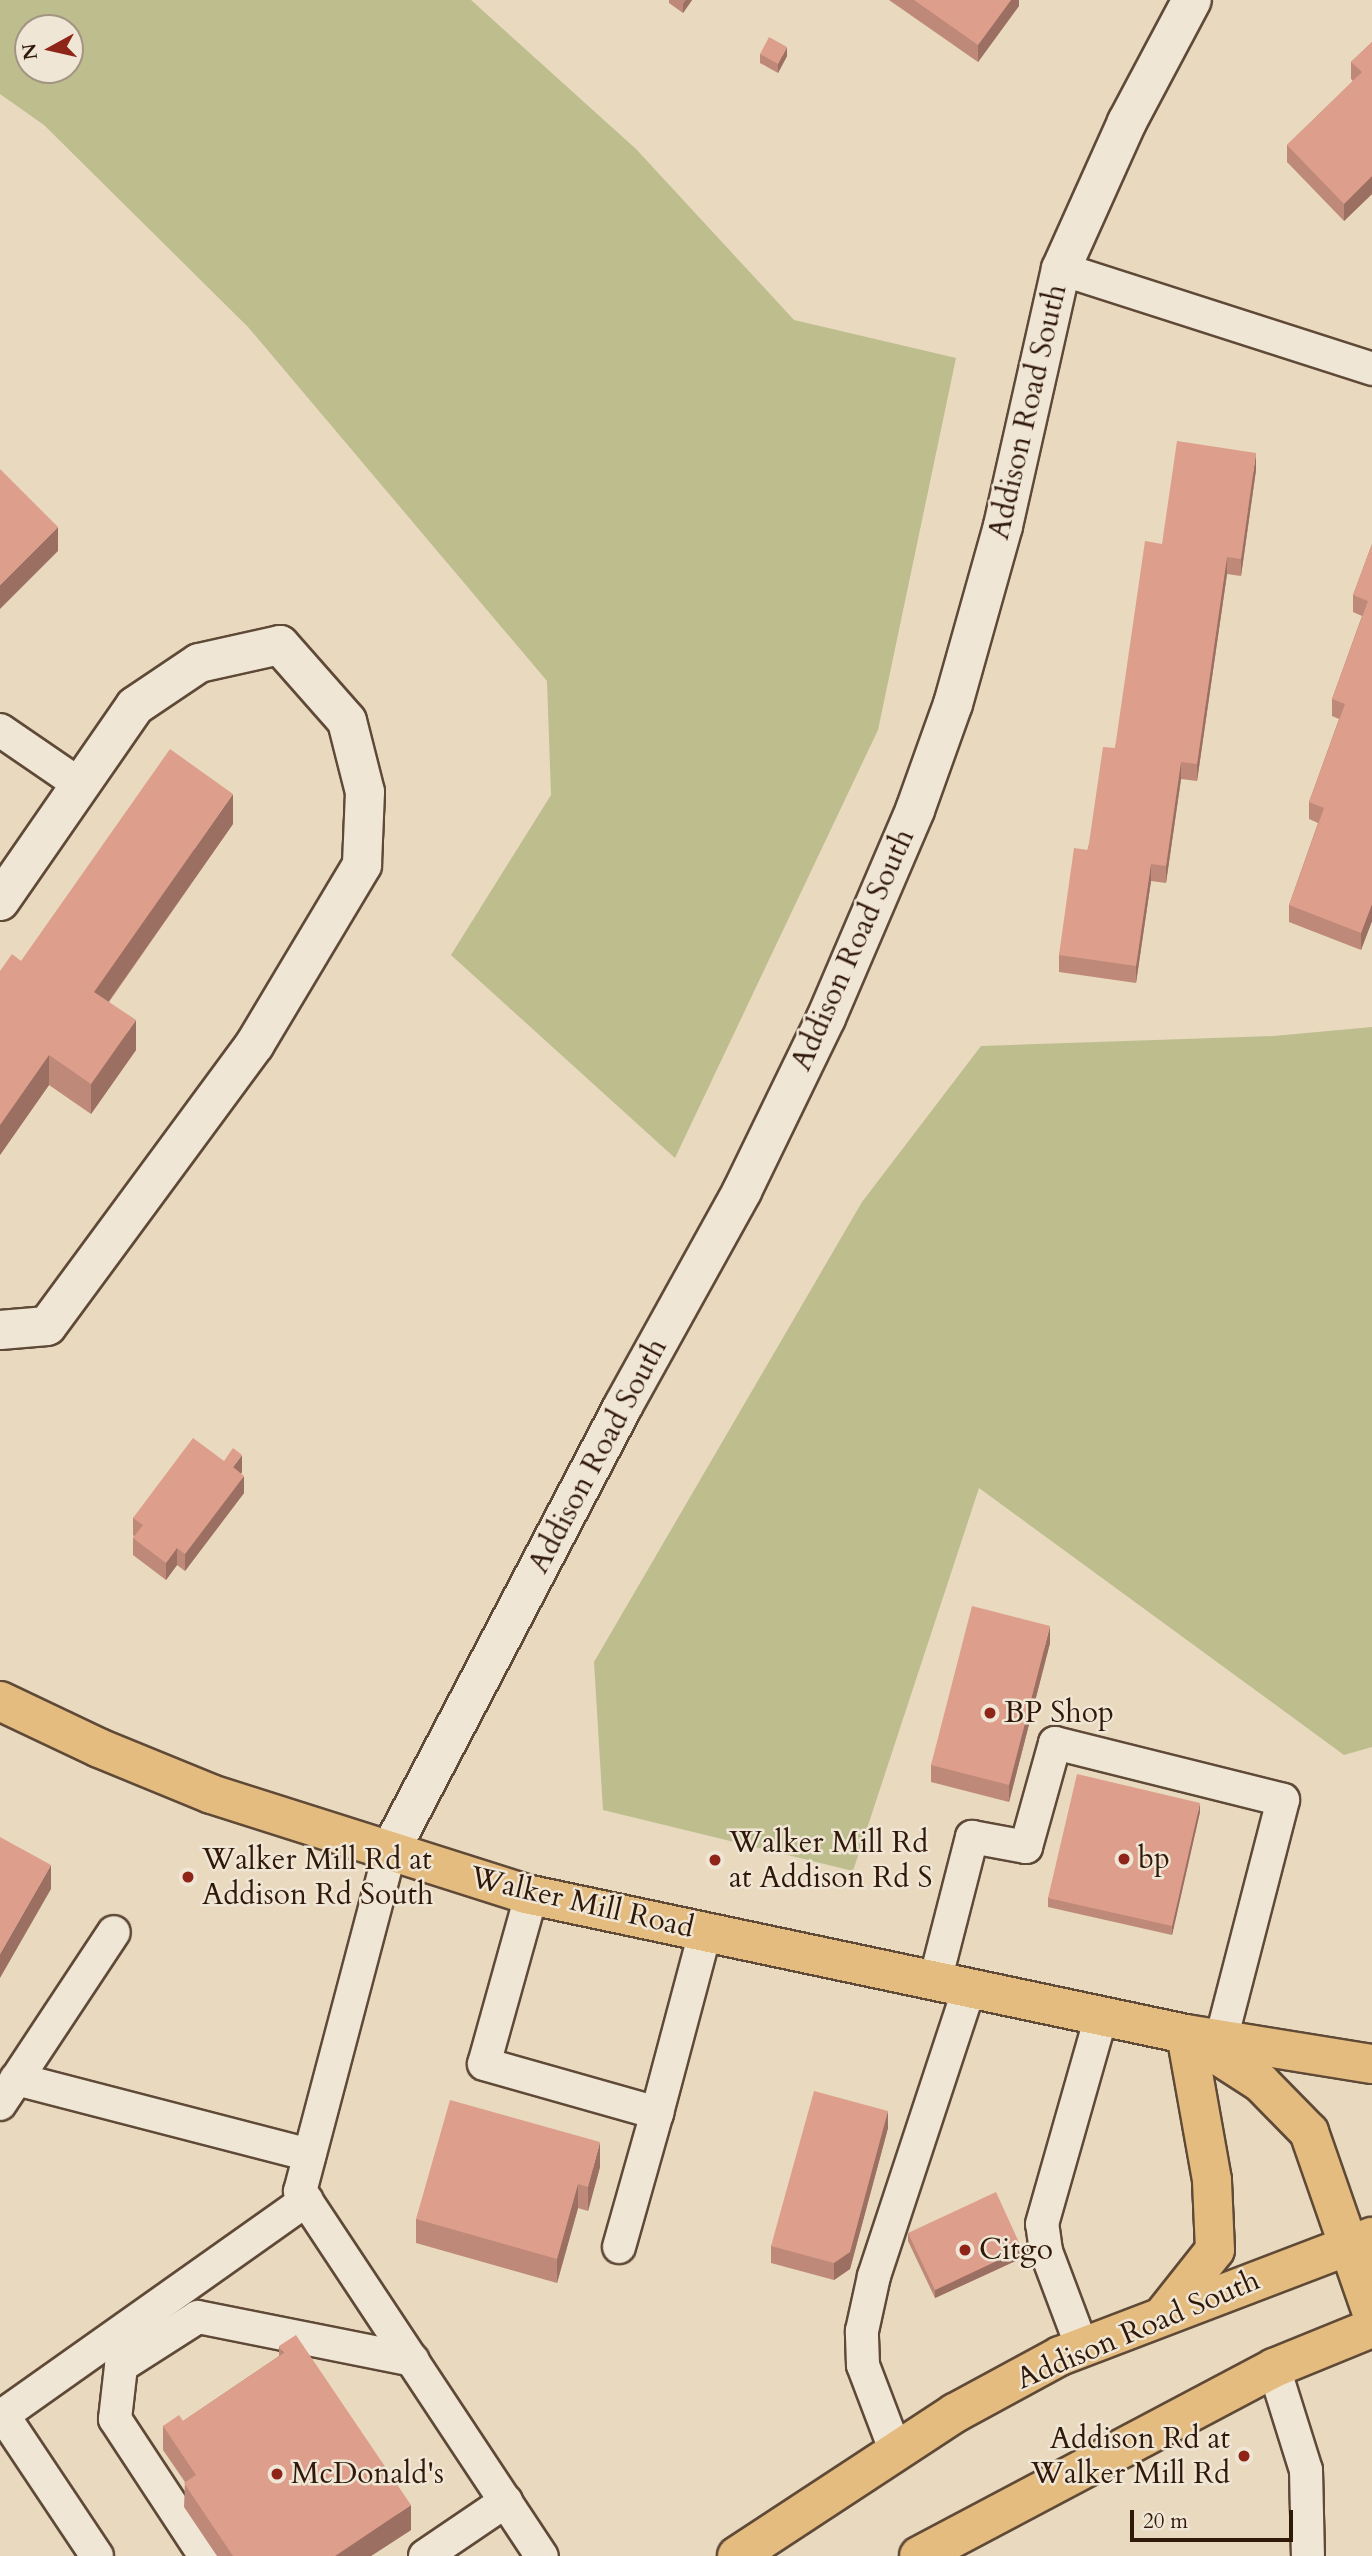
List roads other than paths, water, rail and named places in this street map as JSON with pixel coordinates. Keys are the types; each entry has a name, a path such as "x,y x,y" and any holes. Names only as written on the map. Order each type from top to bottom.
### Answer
{"main road":[{"name":"Walker Mill Road","path":"0,1701 99,1748 211,1794 531,1896 1101,2017 1203,2037 1372,2064"},
{"name":"Walker Mill Road","path":"1203,2037 1261,2083 1309,2132 1361,2241 1372,2313"},
{"path":"1165,2314 1215,2250 1203,2037"},
{"name":"Addison Road South","path":"737,2556 956,2413 1082,2347 1361,2241"},
{"path":"919,2556 1274,2368 1372,2328"}],"street":[{"name":"Addison Road South","path":"390,1851 617,1418 742,1191 826,1018 915,810 953,704 1003,526 1060,269 1127,122 1192,0"},
{"path":"0,901 135,706 199,663 280,645 347,721 365,792 362,865 255,1044 47,1326 0,1330"}],"lane":[{"path":"1060,269 1372,369"},
{"path":"0,730 79,784"},
{"path":"896,2452 863,2365 862,2331 874,2276 952,1985 972,1838 1026,1847 1055,1743 1283,1800 1203,2037"},
{"path":"390,1851 300,2191 542,2556"},
{"path":"531,1896 484,2064 657,2113"},
{"path":"114,1932 8,2092 310,2154"},
{"path":"619,2247 705,1932"},
{"path":"1082,2347 1046,2251 1042,2224 1101,2017"},
{"path":"97,2556 3,2415 307,2200"},
{"path":"205,2556 115,2419 121,2366 198,2317 413,2360"},
{"path":"1274,2368 1306,2470 1308,2556"},
{"path":"425,2556 506,2501"}],"place":[{"name":"BP Shop","path":"990,1713"},
{"name":"bp","path":"1124,1859"},
{"name":"Walker Mill Rd at Addison Rd S","path":"715,1860"},
{"name":"Walker Mill Rd at Addison Rd South","path":"188,1877"},
{"name":"Citgo","path":"965,2250"},
{"name":"Addison Rd at Walker Mill Rd","path":"1244,2456"},
{"name":"McDonald's","path":"277,2474"}]}
